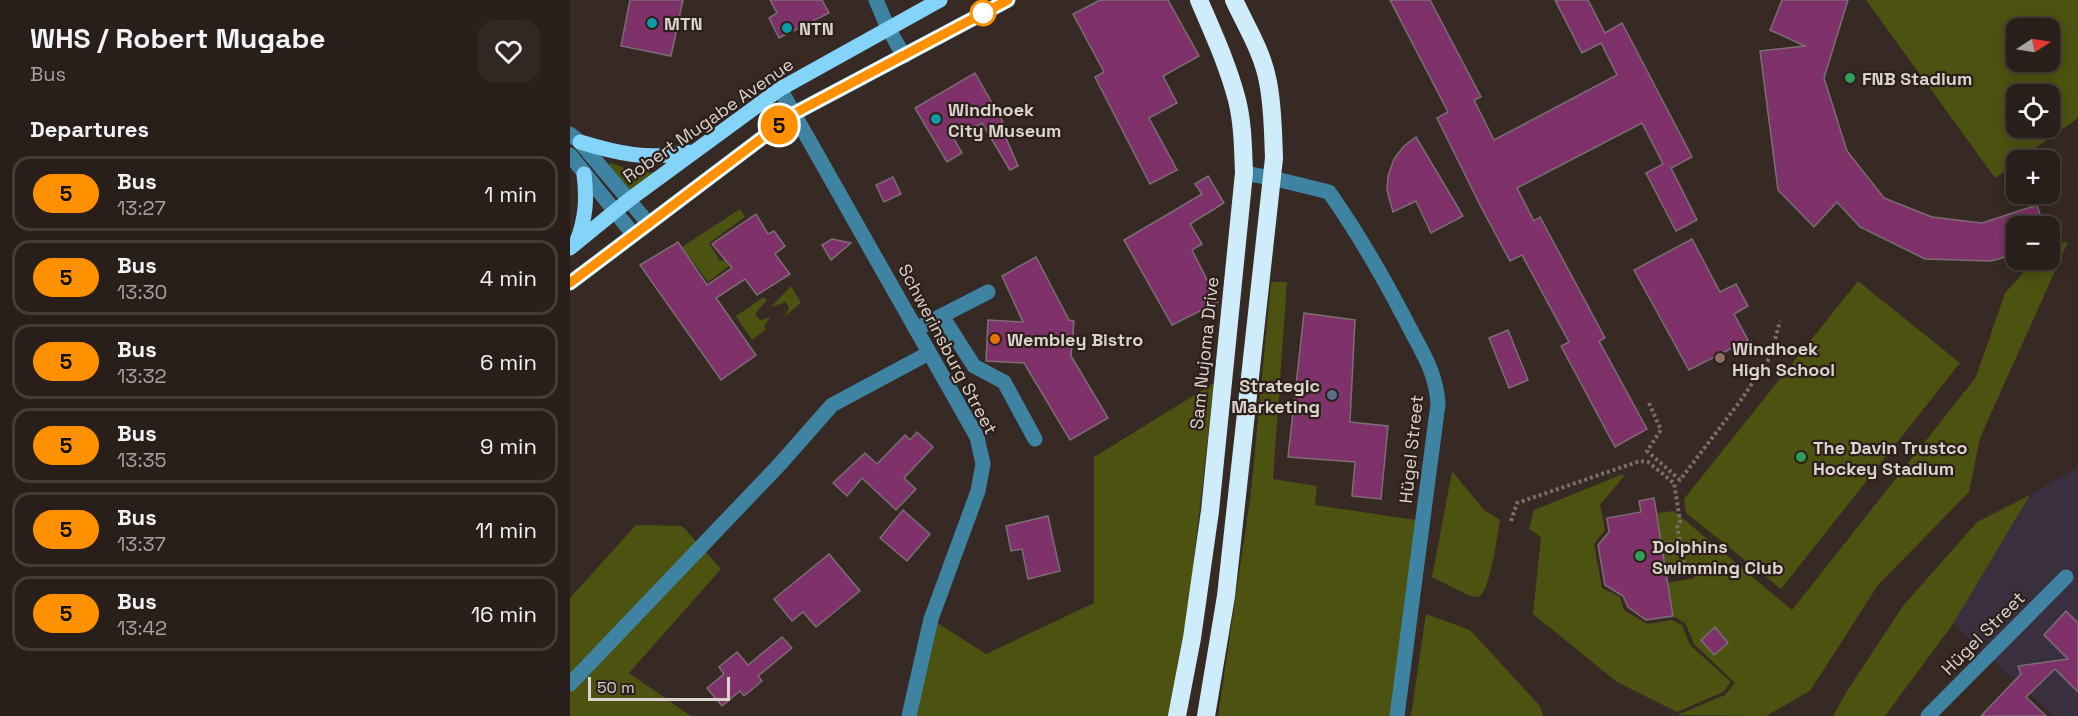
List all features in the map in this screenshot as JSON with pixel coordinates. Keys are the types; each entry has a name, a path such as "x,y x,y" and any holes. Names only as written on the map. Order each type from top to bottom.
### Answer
{"highway":[{"name":"Sam Nujoma Drive","path":"1177,716 1192,638 1210,511 1244,173 1237,101 1229,73 1199,0"},
{"path":"1206,716 1226,596 1272,178 1272,119 1268,81 1260,56 1234,0"}],"main road":[{"name":"Robert Mugabe Avenue","path":"573,246 630,199 780,89 940,0"},
{"path":"570,283 795,113 1008,0"},
{"path":"575,138 619,154 646,157 669,156 697,150"},
{"path":"573,246 584,224 586,207 584,174"}],"street":[{"path":"876,0 904,56"},
{"name":"Schwerinsburg Street","path":"780,89 978,437 983,464 978,491 931,619 909,716"},
{"path":"575,138 630,199 648,223"},
{"path":"570,155 633,234"},
{"name":"Hügel Street","path":"1244,173 1329,192 1356,229 1435,378 1438,404 1397,716"},
{"path":"916,328 988,292"},
{"path":"942,316 970,362 978,369 1004,382 1035,438"},
{"path":"570,684 780,464 832,405 929,353"},
{"name":"Hügel Street","path":"1928,716 2066,578"}],"path":[{"path":"1649,403 1661,430 1647,451 1680,480 1741,400 1770,357 1780,321"},
{"path":"1511,521 1517,503 1640,460 1648,462 1674,483 1680,521 1677,525 1685,570"},
{"path":"1662,544 1680,541"}],"shaded area":[{"path":"2078,467 2078,716 2054,716 1953,624 2030,495"}],"green space":[{"path":"1866,0 2078,0 2078,118 2060,131 2060,84 2006,84 2006,138 2050,138 2033,150 2006,150 2006,170 1995,178"},
{"path":"611,163 631,170 656,173 629,196 605,166"},
{"path":"740,209 745,217 709,243 720,261 724,260 729,266 708,282 682,247"},
{"path":"2068,242 2060,260 2060,243"},
{"path":"2026,270 2055,270 1980,438 1969,492 1878,585 1810,691 1766,716 1677,715 1725,695 1735,683 1694,644 1685,623 1673,616 1667,583 1694,578 1693,569 1667,574 1656,513 1674,511 1792,610 1976,377 2005,293"},
{"name":"The Davin Trustco Hockey Stadium","path":"1858,281 1960,363 1781,589 1686,513 1684,499"},
{"path":"1271,282 1287,282 1273,479 1317,486 1315,505 1423,521 1396,716 1218,716 1251,492"},
{"path":"791,286 801,303 784,317 789,308 786,302 771,307"},
{"path":"764,297 767,300 755,314 760,320 771,317 764,326 766,329 752,340 736,316"},
{"path":"1214,383 1174,716 909,716 931,619 986,654 1094,603 1094,457"},
{"path":"1452,471 1484,510 1500,520 1490,573 1479,597 1470,596 1432,577"},
{"path":"1623,474 1624,476 1600,505 1605,530 1594,544 1602,588 1620,597 1624,610 1647,624 1672,620 1682,625 1690,645 1731,682 1723,692 1677,712 1617,682 1533,614 1541,537 1529,529 1534,510"},
{"path":"2030,495 1953,624 1885,716 1833,716 1903,606 1977,522"},
{"path":"636,525 682,526 721,569 629,673 691,716 570,716 570,598"},
{"path":"1426,614 1470,630 1540,706 1543,716 1411,716"}],"building":[{"name":"MTN","path":"630,0 683,0 671,56 621,46"},
{"name":"NTN","path":"770,0 822,0 829,13 779,38 769,18 777,13"},
{"path":"1100,0 1168,0 1199,56 1163,76 1177,103 1149,118 1177,170 1150,184 1095,77 1104,72 1073,14"},
{"path":"1390,0 1430,0 1481,97 1474,100 1494,140 1617,75 1601,43 1582,53 1555,0 1588,0 1605,33 1622,23 1692,157 1671,168 1697,220 1676,231 1646,173 1663,164 1642,123 1517,188 1534,221 1540,217 1605,338 1599,341 1647,429 1615,447 1561,346 1569,342 1522,255 1510,261 1481,207 1437,118 1448,112"},
{"path":"1782,0 1848,0 1824,78 1847,151 1884,198 1932,217 1982,223 2037,205 2041,216 2006,216 2006,257 1991,261 1925,259 1860,227 1837,202 1814,227 1778,190 1760,51 1805,46 1770,30"},
{"path":"975,73 1003,122 1000,124 1018,166 1010,170 982,123 954,139 962,153 947,162 915,108"},
{"path":"1416,137 1463,216 1431,233 1416,201 1393,212 1387,190 1388,176 1394,159 1404,146"},
{"path":"1208,176 1224,203 1190,224 1202,244 1192,250 1218,302 1172,325 1124,240 1202,194 1195,184"},
{"path":"893,177 901,194 884,202 876,185"},
{"path":"756,214 768,234 774,231 785,246 775,254 790,274 757,295 745,279 716,298 756,355 721,380 640,265 678,242 707,285 732,268 712,244"},
{"path":"832,239 851,243 831,260 822,245"},
{"path":"1692,239 1720,292 1736,284 1748,306 1734,314 1748,340 1689,370 1634,270"},
{"path":"1036,257 1069,320 1074,321 1071,356 1108,418 1070,440 1024,363 986,361 988,320 1023,322 1002,276"},
{"path":"1304,313 1355,320 1350,422 1388,426 1381,499 1352,496 1355,462 1288,457"},
{"path":"1508,330 1528,380 1509,388 1489,338"},
{"path":"917,432 933,447 904,478 916,489 896,510 862,478 847,496 833,483 865,453 877,464 905,435 910,440"},
{"path":"1654,498 1673,616 1646,620 1628,607 1623,596 1605,585 1598,545 1609,532 1607,518 1641,512 1639,501"},
{"path":"903,510 930,534 907,561 880,538"},
{"path":"1048,516 1060,571 1028,579 1022,549 1011,551 1006,526"},
{"path":"829,554 860,591 816,627 803,612 792,621 774,599"},
{"path":"2066,611 2078,623 2078,692 2055,669 2026,697 2046,716 1981,716 2021,674 2018,666 2068,659 2044,635"},
{"path":"1715,627 1728,643 1714,655 1701,640"},
{"path":"782,637 792,648 758,676 762,681 744,696 740,691 722,706 707,688 724,674 719,667 737,652 748,665"}],"bus line":[{"name":"5","path":"570,283 795,113 1008,0"}],"place":[{"name":"MTN","path":"652,23"},
{"name":"NTN","path":"787,28"},
{"name":"FNB Stadium","path":"1850,78"},
{"name":"Windhoek City Museum","path":"936,119"},
{"name":"Wembley Bistro","path":"995,339"},
{"name":"Windhoek High School","path":"1720,358"},
{"name":"Strategic Marketing","path":"1332,395"},
{"name":"The Davin Trustco Hockey Stadium","path":"1801,457"},
{"name":"Dolphins Swimming Club","path":"1640,556"}]}
